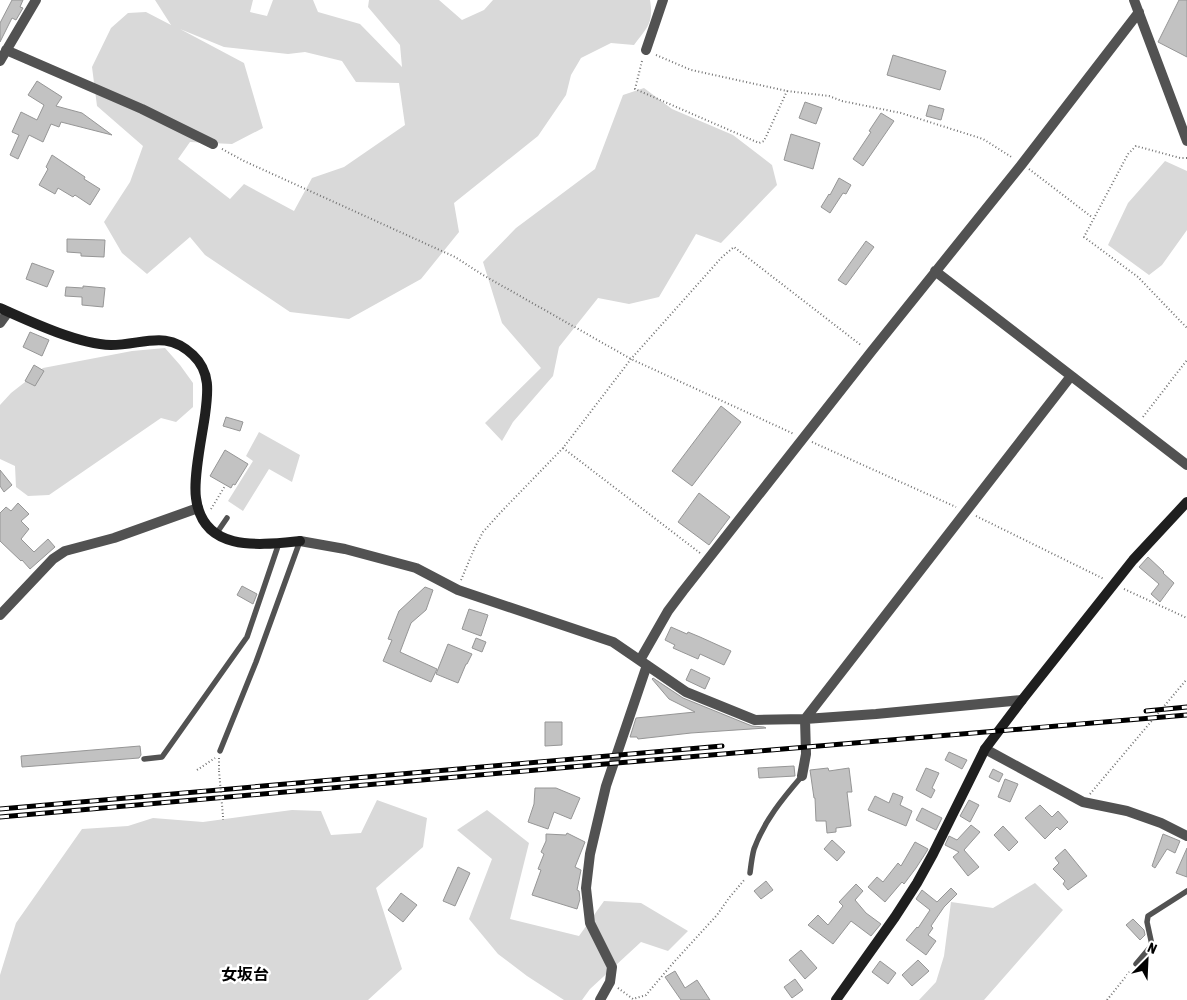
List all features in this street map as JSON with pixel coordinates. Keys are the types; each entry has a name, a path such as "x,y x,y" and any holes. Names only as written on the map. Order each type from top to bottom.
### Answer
{"street":[{"path":"0,61 36,0"},
{"path":"646,50 664,0"},
{"path":"1134,0 1187,141"},
{"path":"600,1000 610,982 612,967 590,923 586,888 590,854 606,786 644,662 668,611 870,352 1022,164 1139,12"},
{"path":"6,50 142,109 213,144"},
{"path":"935,271 1187,465"},
{"path":"0,323 4,310 77,339 109,345 131,344 153,339 167,340 193,355 204,367 208,380 196,488 198,508 205,522 216,534 230,541 279,543 300,540 345,549 416,568 458,590 613,642 686,692 755,720 876,714 1022,700"},
{"path":"802,776 806,754 805,719 1071,376"},
{"path":"836,1000 895,917 916,883 933,854 985,749 1133,560 1187,502"},
{"path":"0,615 53,559 65,551 114,538 198,508"},
{"path":"985,749 1083,802 1127,811 1161,823 1187,836"}],"lane":[{"path":"216,534 228,518"},
{"path":"219,755 256,662 300,540"},
{"path":"144,759 162,757 247,637 279,543"},
{"path":"750,873 754,850 764,829 775,809 802,776"},
{"path":"1136,964 1152,945 1147,922 1148,916 1187,891"}],"path":[{"path":"788,91 764,141 759,143 635,89 646,50 691,70 788,91 829,96 842,101 901,113 983,139 1022,164 1093,218"},
{"path":"213,144 244,161 454,257 631,359 966,511 1187,618"},
{"path":"1187,158 1180,158 1136,146 1128,154 1084,237 1138,277 1179,317 1187,328"},
{"path":"458,590 471,555 483,532 563,448 631,359 722,257 734,247 870,352"},
{"path":"1136,426 1187,360"},
{"path":"563,448 708,559"},
{"path":"211,508 225,486"},
{"path":"1083,802 1187,680"},
{"path":"197,770 219,755"},
{"path":"219,755 223,818"},
{"path":"610,982 633,999 646,995 717,915 750,873"},
{"path":"1107,1000 1136,964"}],"shaded area":[{"path":"155,0 253,0 250,12 267,16 273,0 313,0 318,12 360,24 402,67 400,45 368,7 369,0 439,0 462,20 484,10 493,0 650,0 651,8 648,25 634,45 611,43 581,58 571,75 566,95 538,136 454,203 459,232 421,279 349,319 290,312 205,255 190,237 147,274 122,253 104,222 130,182 143,146 97,106 92,67 111,28 128,13 146,12 171,25","holes":["180,29 224,47 288,54 305,52 342,61 356,82 399,83 405,125 344,167 312,178 294,211 244,184 230,199 178,159 190,142 232,144 263,128 244,63"]},
{"path":"644,88 672,109 733,135 772,165 777,185 721,243 696,234 659,297 629,304 598,298 559,347 553,376 513,422 502,441 485,423 541,368 502,323 483,262 516,228 595,169 623,95"},
{"path":"1165,161 1187,171 1187,230 1162,265 1149,275 1108,245 1128,203"},
{"path":"165,348 193,383 193,407 176,422 161,418 49,495 28,496 16,487 15,466 0,459 0,405 11,393 43,368 132,351"},
{"path":"259,432 300,455 292,482 269,469 243,511 228,501 253,461 246,456"},
{"path":"377,800 427,818 423,847 376,888 402,969 368,1000 0,1000 0,975 16,923 82,829 128,826 153,818 203,822 292,810 321,811 331,835 361,833"},
{"path":"487,810 529,843 510,919 579,936 604,901 641,903 688,931 668,951 641,942 590,989 582,1000 564,1000 498,954 469,919 492,859 457,830"},
{"path":"1035,883 1063,910 984,1000 919,1000 936,982 944,956 951,902 993,908"}],"building":[{"path":"12,0 23,0 20,7 23,8 16,20 12,18 0,42 0,23"},
{"path":"1179,0 1187,0 1187,57 1158,42"},
{"path":"893,55 946,71 940,90 887,75"},
{"path":"37,81 62,97 56,106 82,113 112,135 61,122 59,127 51,124 43,142 29,135 18,159 10,155 19,135 12,132 21,112 37,120 44,105 28,95"},
{"path":"805,102 822,108 816,124 799,118"},
{"path":"929,105 944,109 941,120 926,116"},
{"path":"881,113 894,121 863,166 853,159"},
{"path":"791,134 820,143 813,169 784,160"},
{"path":"52,155 100,189 90,205 75,195 73,197 58,188 55,194 39,185 48,169 46,167"},
{"path":"839,178 851,185 846,194 843,193 830,213 821,207"},
{"path":"67,239 105,240 104,257 81,256 81,253 67,252"},
{"path":"866,241 874,247 846,285 838,280"},
{"path":"32,263 54,271 47,287 26,279"},
{"path":"83,286 105,288 103,307 82,305 82,297 65,296 66,287 83,288"},
{"path":"30,332 49,340 42,356 23,347"},
{"path":"34,365 44,371 35,386 25,381"},
{"path":"721,406 741,422 692,486 672,471"},
{"path":"226,417 243,422 240,431 223,426"},
{"path":"225,450 248,464 235,485 233,484 231,488 210,476"},
{"path":"0,470 12,485 4,492 0,486"},
{"path":"699,493 730,517 709,545 678,522"},
{"path":"18,503 29,514 21,521 29,529 21,539 34,552 48,539 55,547 30,569 0,541 0,513 6,507 11,511"},
{"path":"1148,557 1174,583 1160,602 1151,594 1159,584 1139,567"},
{"path":"242,586 257,594 253,604 237,595"},
{"path":"425,587 433,590 426,610 411,623 400,652 437,669 431,682 383,661 392,640 388,639 399,611"},
{"path":"469,609 488,615 481,636 462,629"},
{"path":"671,627 687,634 688,632 731,651 724,665 700,654 698,659 673,648 675,645 665,640"},
{"path":"476,638 486,642 482,652 472,648"},
{"path":"448,644 472,654 458,683 436,674"},
{"path":"691,669 710,678 705,689 686,680"},
{"path":"653,678 683,698 752,726 766,728 638,739 637,737 630,737 636,718 695,712 669,699"},
{"path":"545,722 562,722 562,745 545,746"},
{"path":"140,746 141,755 139,758 22,767 21,756"},
{"path":"949,752 967,760 962,769 945,760"},
{"path":"794,766 795,776 759,778 758,768"},
{"path":"828,768 829,771 849,768 852,792 847,792 851,826 836,828 836,832 827,833 826,821 816,821 815,798 810,770"},
{"path":"926,768 939,773 932,788 935,790 931,798 916,790"},
{"path":"993,769 1003,774 999,782 989,777"},
{"path":"1005,779 1018,784 1010,802 998,797"},
{"path":"535,788 556,788 580,798 571,819 554,812 548,829 528,822 534,804"},
{"path":"893,793 903,797 900,805 912,811 906,826 868,810 875,796 889,803"},
{"path":"969,800 979,805 970,822 960,816"},
{"path":"1040,805 1052,817 1058,811 1068,822 1060,830 1057,827 1045,839 1025,818"},
{"path":"922,808 942,818 936,830 916,820"},
{"path":"971,825 980,832 964,850 979,867 968,876 953,857 959,852 945,845 949,836 957,840"},
{"path":"1003,826 1018,842 1009,851 994,835"},
{"path":"567,833 585,842 575,867 581,870 577,890 579,891 580,899 577,909 532,895 541,870 538,869 544,854 541,852 546,841 546,834 566,835"},
{"path":"1163,834 1180,841 1175,853 1167,849 1155,868 1152,866"},
{"path":"832,840 845,852 837,861 824,849"},
{"path":"915,842 928,849 927,851 904,884 902,882 885,902 868,887 877,877 883,882 898,863 901,866"},
{"path":"1187,848 1187,877 1176,873"},
{"path":"1065,849 1087,876 1068,890 1063,884 1065,881 1053,869 1059,863 1055,858"},
{"path":"458,867 470,873 455,906 443,901"},
{"path":"766,881 773,890 761,899 754,891"},
{"path":"856,884 863,891 855,900 866,913 881,924 871,936 851,921 833,944 808,925 818,915 828,925 843,906 839,902"},
{"path":"951,888 957,894 944,907 931,926 933,928 928,935 936,941 926,955 906,940 918,928 930,910 916,899 922,890 937,902"},
{"path":"401,893 417,905 403,922 388,910"},
{"path":"1133,919 1144,930 1145,935 1140,940 1126,925"},
{"path":"801,950 817,968 805,979 789,960"},
{"path":"918,960 929,971 912,986 902,975"},
{"path":"880,961 896,973 888,984 872,972"},
{"path":"675,971 685,988 697,980 710,1000 681,1000 665,977"},
{"path":"795,979 803,990 792,998 784,987"}],"railway":[{"path":"1146,711 1187,707"},
{"path":"0,817 1187,715"},
{"path":"0,809 722,746"}],"district":[{"name":"女坂台","path":"245,974"}]}
